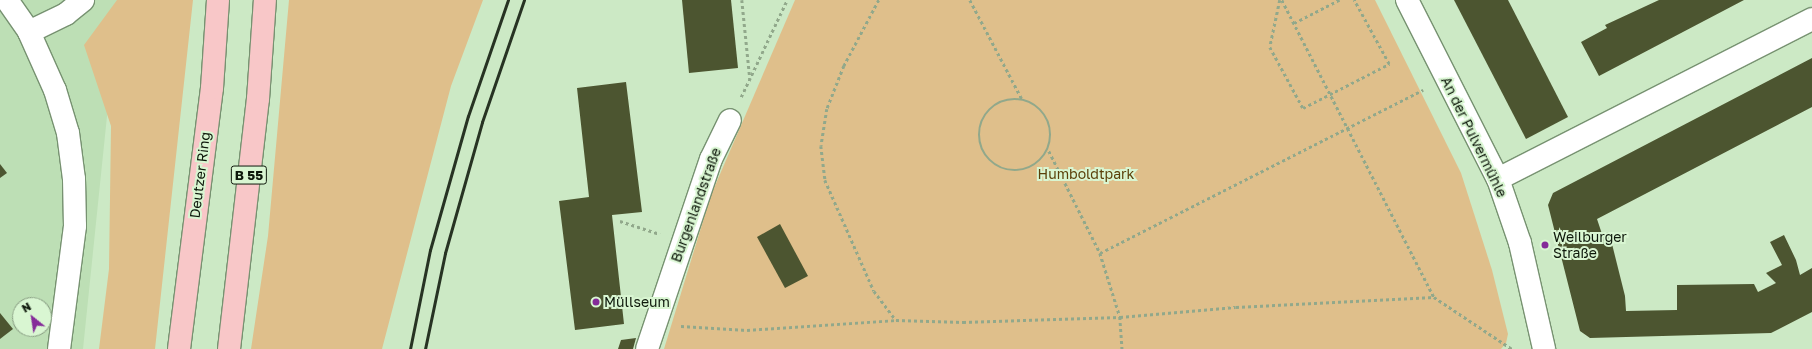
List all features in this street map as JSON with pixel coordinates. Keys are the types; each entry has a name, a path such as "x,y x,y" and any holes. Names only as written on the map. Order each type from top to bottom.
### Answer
{"main road":[{"name":"Deutzer Ring","path":"179,349 212,88 218,0"},
{"name":"B 55","path":"229,349 258,99 266,0"}],"street":[{"path":"7,0 29,32 57,98 68,133 74,179 75,226 59,349"},
{"path":"29,32 66,14 84,0"},
{"name":"An der Pulvermühle","path":"1407,0 1498,179 1520,243 1544,349"},
{"path":"1498,179 1812,19"},
{"name":"Burgenlandstraße","path":"647,349 711,160 730,120"}],"path":[{"path":"742,0 750,79"},
{"path":"730,120 787,0"},
{"path":"879,0 844,66 827,108 821,146 825,180 874,290 896,320"},
{"path":"970,0 1022,99 1041,110 1048,118 1051,129 1049,150 1100,253 1120,318 1122,349"},
{"path":"1281,0 1349,128 1434,297 1512,349"},
{"path":"1281,0 1270,47 1303,108 1389,64 1354,0"},
{"path":"1294,23 1339,0"},
{"path":"1100,253 1446,78"},
{"path":"1022,99 998,104 985,117 979,134 986,158 1007,171 1020,172 1032,168 1049,150"},
{"path":"620,221 682,242"},
{"path":"656,319 692,329 747,330 896,320 963,322 1120,318 1236,307 1434,297"}],"shaded area":[{"path":"0,0 119,0 83,349 0,349"}],"green space":[{"path":"117,0 193,0 155,349 99,349 109,269 111,126 84,45"},
{"path":"289,0 483,0 451,86 382,349 251,349 268,236"},
{"name":"Humboldtpark","path":"795,0 1375,0 1461,173 1492,270 1508,334 1506,343 1501,349 664,349 711,195"}],"building":[{"path":"682,0 731,0 738,68 689,73"},
{"path":"1454,0 1508,0 1568,117 1526,139"},
{"path":"1659,0 1744,0 1599,76 1581,42 1607,28 1605,25"},
{"path":"1812,58 1812,107 1597,219 1602,234 1609,232 1625,296 1626,311 1677,310 1677,285 1754,284 1758,292 1776,283 1766,273 1782,265 1770,242 1784,235 1796,260 1800,275 1812,268 1812,312 1771,333 1590,338 1580,331 1548,205 1553,193"},
{"path":"626,82 642,212 612,215 624,324 575,330 559,201 589,197 577,88"},
{"path":"0,164 7,173 0,178"},
{"path":"780,224 808,276 785,288 757,237"},
{"path":"0,313 12,330 0,339"},
{"path":"636,338 633,349 618,349 621,340"}],"railway":[{"path":"410,349 430,250 468,116 508,0"},
{"path":"425,349 445,253 482,122 524,0"}],"place":[{"name":"Weilburger Straße","path":"1545,245"},
{"name":"Müllseum","path":"596,302"}]}
